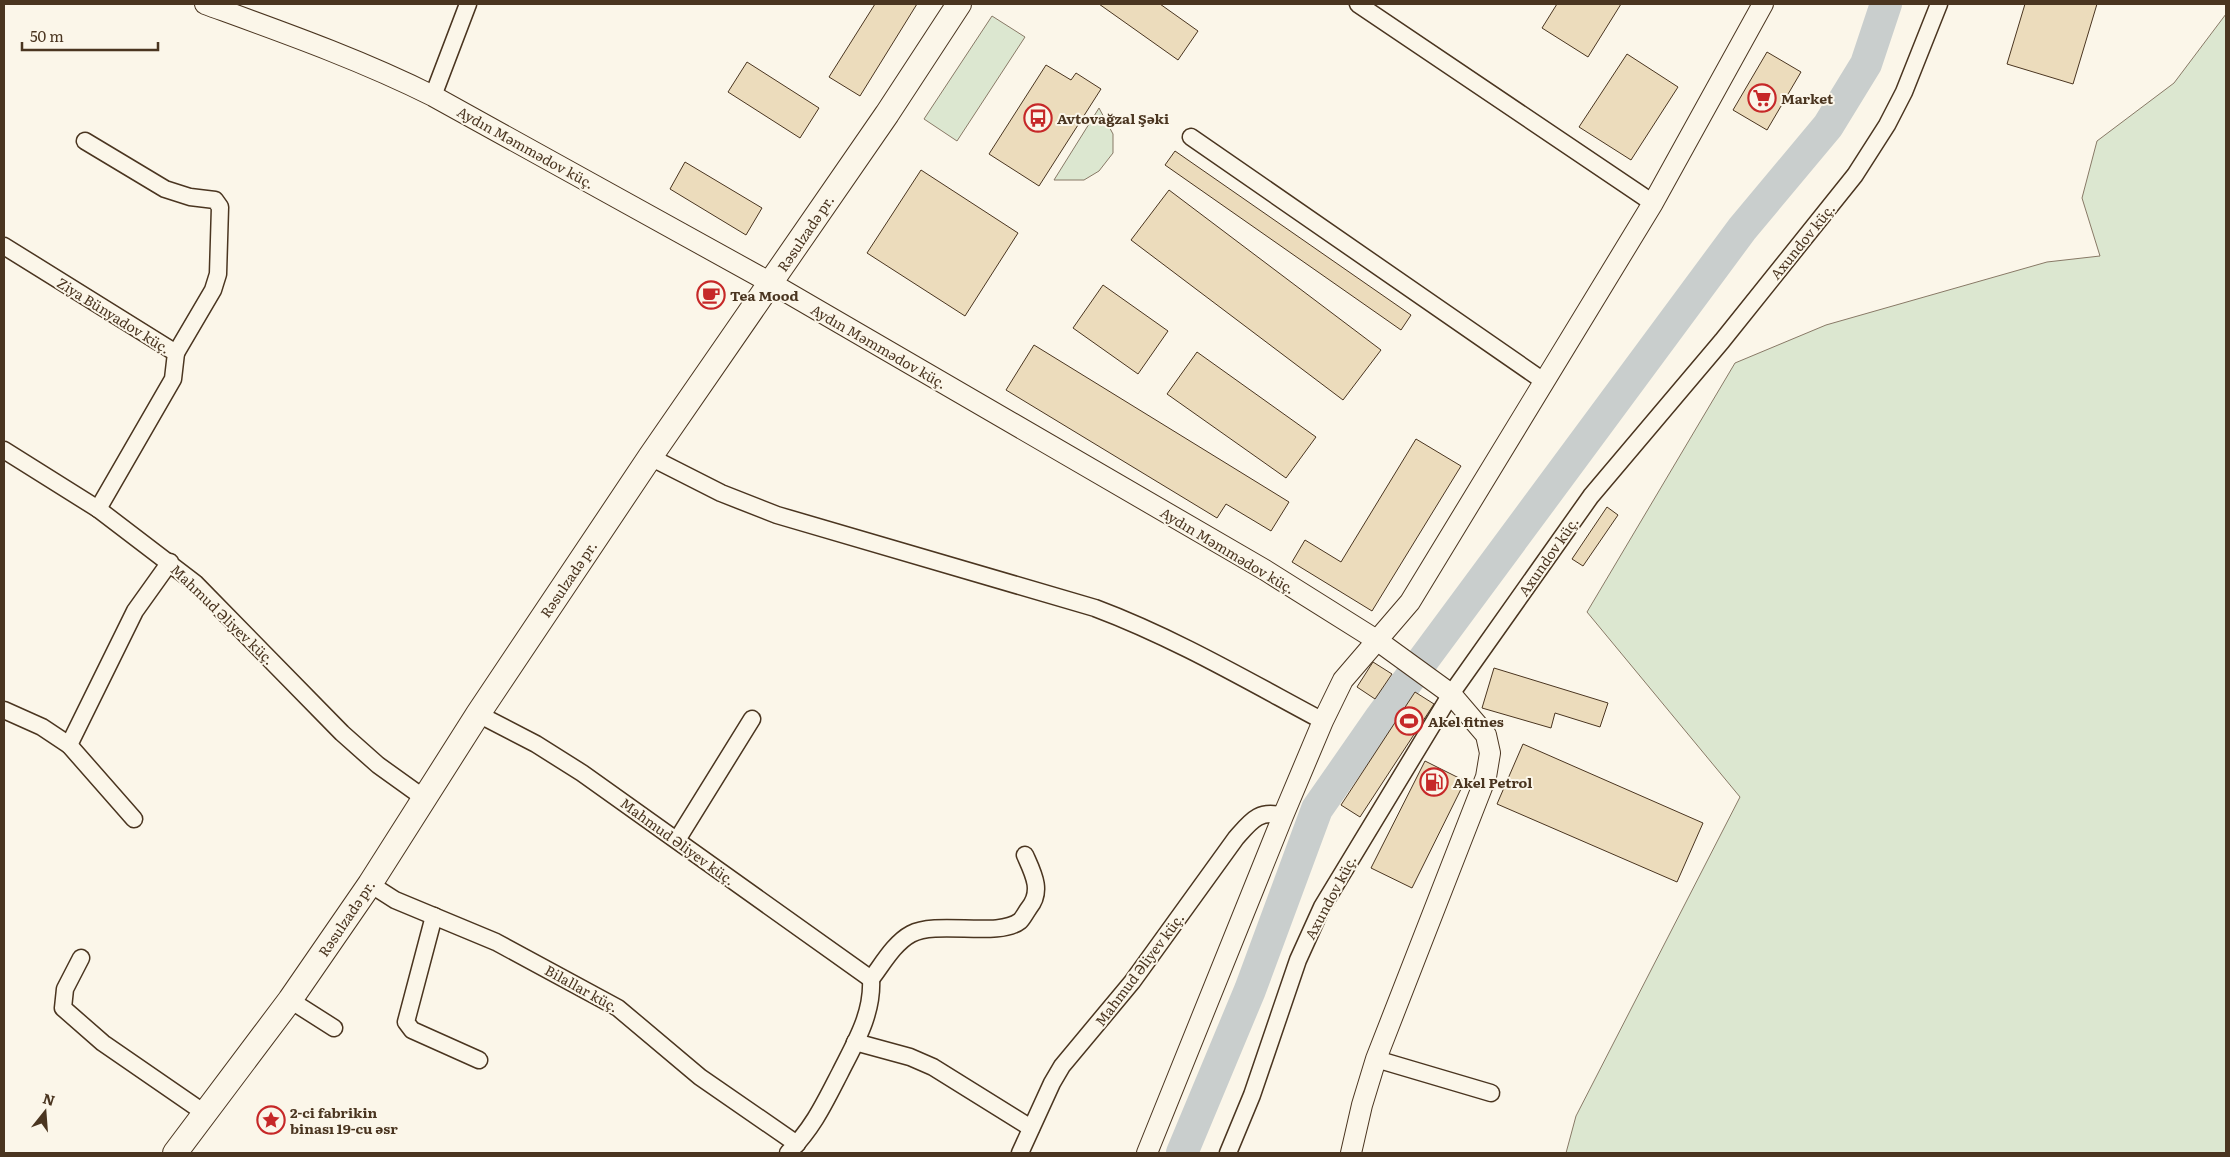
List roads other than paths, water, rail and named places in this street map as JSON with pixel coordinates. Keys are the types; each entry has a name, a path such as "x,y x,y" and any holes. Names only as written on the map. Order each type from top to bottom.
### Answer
{"main road":[{"name":"Rəsulzadə pr.","path":"175,1153 290,1000 370,884 478,714 650,456 887,114 959,4"}],"street":[{"name":"Aydın Məmmədov küç.","path":"207,4 334,50 383,71 433,96 771,283 1265,570 1378,641 1443,688 1486,735 1490,753 1486,777 1376,1059 1362,1105 1352,1153"},
{"path":"433,96 468,4"},
{"path":"1358,4 1653,203"},
{"path":"1147,1153 1283,816 1323,721 1343,680 1410,602 1653,203 1764,4"},
{"name":"Axundov küç.","path":"1228,1153 1252,1095 1298,960 1322,907 1443,688 1591,496 1722,340 1856,175 1887,125 1904,92 1939,4"},
{"path":"1191,137 1545,382"},
{"path":"84,141 166,189 190,197 215,200 220,207 218,274 213,290 176,353"},
{"name":"Ziya Bünyadov küç.","path":"4,246 176,353 173,379 98,509"},
{"name":"Mahmud Əliyev küç.","path":"4,450 98,509 170,562 195,583 342,733 378,765 424,798"},
{"path":"650,456 721,493 777,514 1085,605 1129,621 1160,634 1323,721"},
{"path":"69,745 135,611 170,562"},
{"path":"4,710 42,727 69,745 134,819"},
{"name":"Mahmud Əliyev küç.","path":"478,714 559,758 871,979"},
{"path":"677,840 752,720"},
{"name":"Mahmud Əliyev küç.","path":"1020,1153 1030,1128 1062,1066 1132,982 1236,838 1254,819 1270,812 1283,816"},
{"path":"793,1148 815,1122 827,1101 867,1016 871,979 900,942 912,933 934,929 1001,927 1019,922 1033,903 1037,889 1035,875 1025,855"},
{"name":"Bilallar küç.","path":"370,884 395,900 496,942 618,1008 700,1077 793,1148"},
{"path":"434,916 406,1022 412,1030 479,1060"},
{"path":"81,958 65,989 63,1008 103,1043 206,1114"},
{"path":"290,1000 334,1028"},
{"path":"855,1042 910,1057 933,1067 1030,1128"},
{"path":"1376,1059 1491,1093"}],"waterway":[{"path":"1182,1153 1250,990 1317,809 1381,717 1742,229 1828,126 1866,64 1886,4"}],"place":[{"name":"Market","path":"1762,98"},
{"name":"Avtovağzal Şəki","path":"1038,118"},
{"name":"Tea Mood","path":"711,295"},
{"name":"Akel fitnes","path":"1409,721"},
{"name":"Akel Petrol","path":"1434,782"},
{"name":"2-ci fabrikin binası 19-cu əsr","path":"271,1120"}]}
